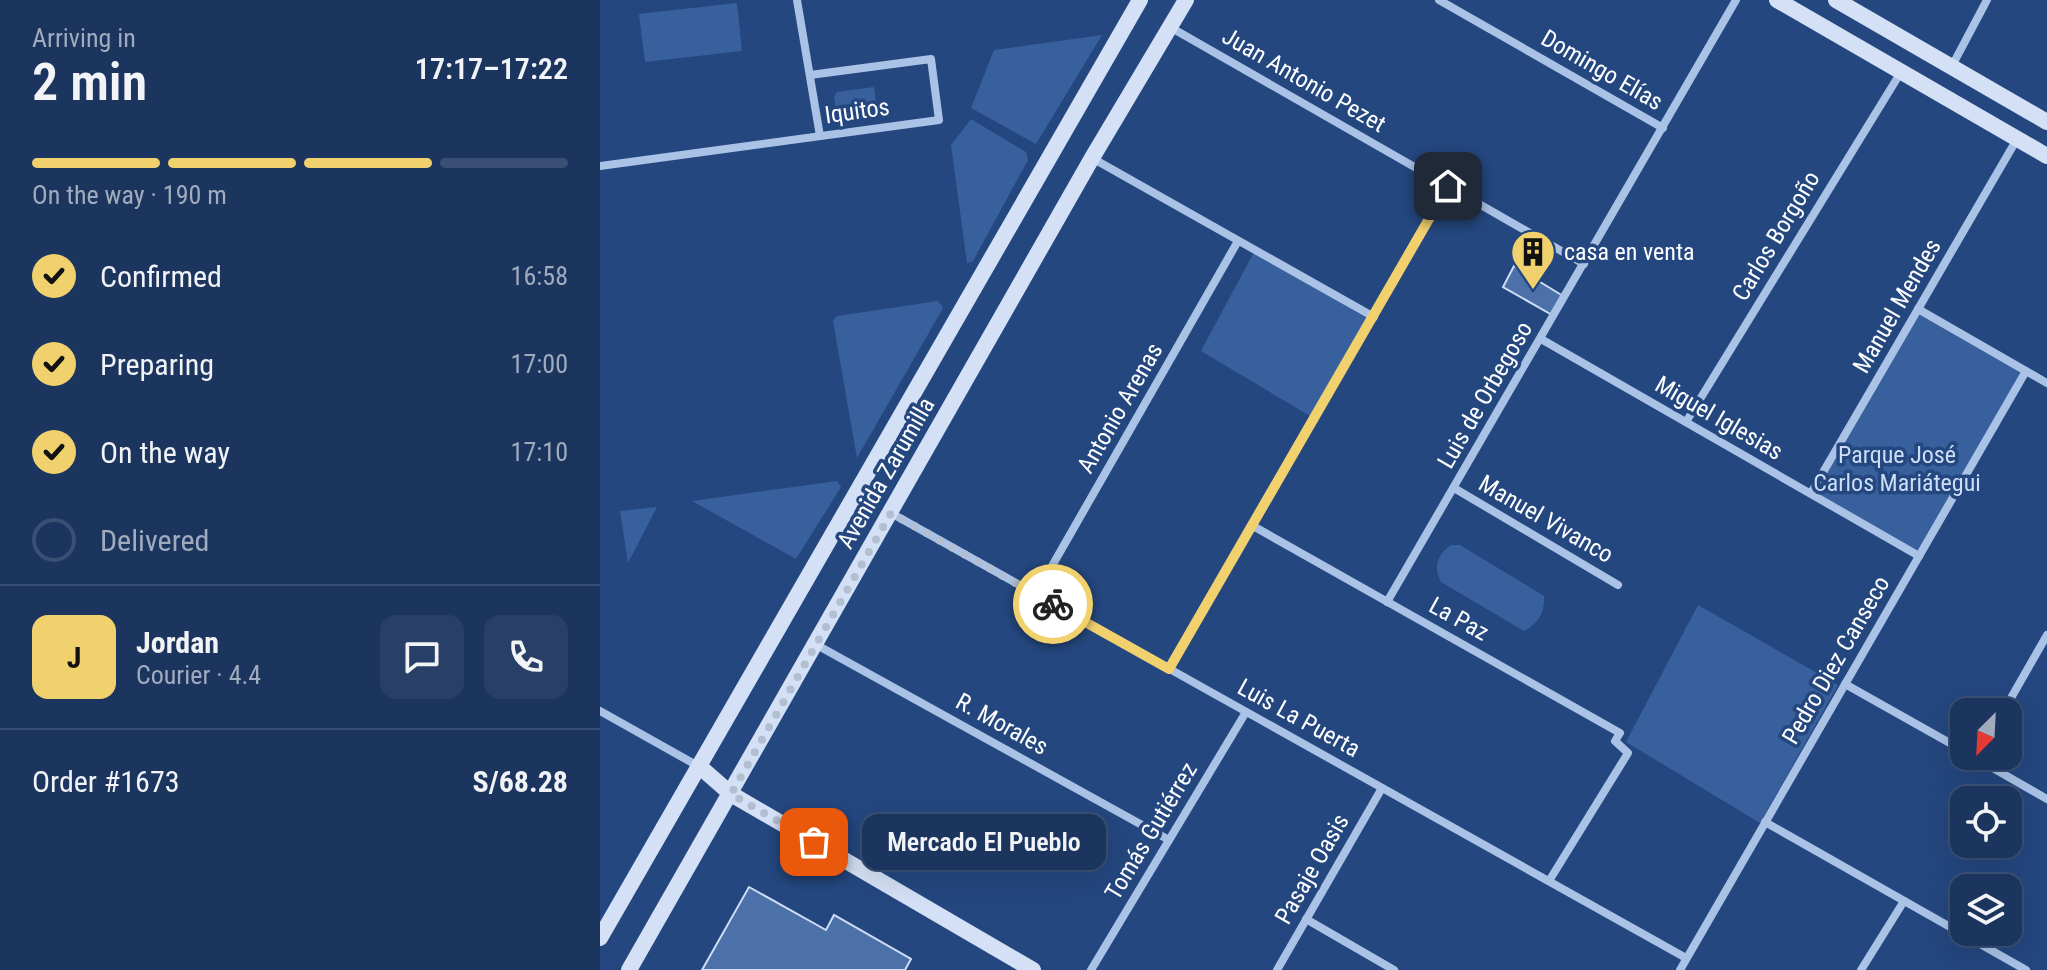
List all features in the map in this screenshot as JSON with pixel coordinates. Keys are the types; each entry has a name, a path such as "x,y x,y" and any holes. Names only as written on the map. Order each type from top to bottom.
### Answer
{"main road":[{"name":"Avenida Zarumilla","path":"601,932 1140,0"},
{"name":"Avenida Zarumilla","path":"629,970 1092,158 1186,0"},
{"path":"1777,0 2047,156"},
{"path":"1836,0 2047,122"},
{"path":"699,766 731,794 1033,970"}],"street":[{"path":"797,0 820,136"},
{"name":"Domingo Elías","path":"1439,0 1663,128"},
{"name":"Luis de Orbegoso","path":"1387,602 1736,0"},
{"path":"1951,67 1987,0"},
{"name":"Juan Antonio Pezet","path":"1170,27 1584,264"},
{"name":"Iquitos","path":"600,166 939,120 931,59 810,75"},
{"name":"Carlos Borgoño","path":"1686,422 1901,72"},
{"name":"Manuel Mendes","path":"1811,493 2017,138"},
{"path":"1092,158 1374,317"},
{"path":"1169,669 1448,186"},
{"name":"Antonio Arenas","path":"1036,594 1238,241"},
{"path":"1918,309 2047,383"},
{"name":"Miguel Iglesias","path":"1541,339 1919,556"},
{"name":"Pedro Diez Canseco","path":"1680,970 2026,371"},
{"name":"Manuel Vivanco","path":"1454,488 1618,585"},
{"name":"Luis La Puerta","path":"891,513 1686,958"},
{"name":"La Paz","path":"1253,526 1620,733 1615,741 1628,753 1549,881"},
{"path":"2011,698 2047,635"},
{"name":"R. Morales","path":"815,644 1169,840"},
{"path":"1845,684 1950,743"},
{"path":"600,711 699,766"},
{"name":"Tomás Gutiérrez","path":"1091,970 1246,712"},
{"path":"1997,770 2047,799"},
{"name":"Pasaje Oasis","path":"1277,970 1382,788"},
{"path":"1765,822 2026,970"},
{"path":"1861,970 1904,901"},
{"path":"1306,919 1394,970"}],"green space":[{"path":"737,3 742,51 645,62 639,14"},
{"path":"1102,35 1036,144 971,108 994,50"},
{"path":"874,87 878,116 838,122 834,97 837,92"},
{"path":"971,119 1026,152 1028,160 973,261 967,263 951,145"},
{"path":"1254,252 1370,320 1310,416 1201,351"},
{"path":"938,301 943,308 857,458 833,321 837,316"},
{"name":"Parque José Carlos Mariátegui","path":"1918,309 2026,371 1919,556 1811,493"},
{"path":"837,481 841,487 796,559 692,501"},
{"path":"657,507 628,563 620,511"},
{"path":"1451,545 1460,545 1544,596 1537,621 1524,631 1441,582 1438,562"},
{"path":"1698,605 1838,685 1760,823 1626,742"}],"building":[{"name":"casa en venta","path":"1514,266 1563,296 1552,315 1503,287"},
{"path":"749,887 826,930 834,915 911,959 905,970 702,970"}],"way so far":[{"path":"814,842 731,794 891,513 1053,604"}],"place":[{"name":"casa en venta","path":"1533,291"},
{"name":"Mercado El Pueblo","path":"814,842"}],"route":[{"path":"1053,604 1169,669 1448,186"}]}
